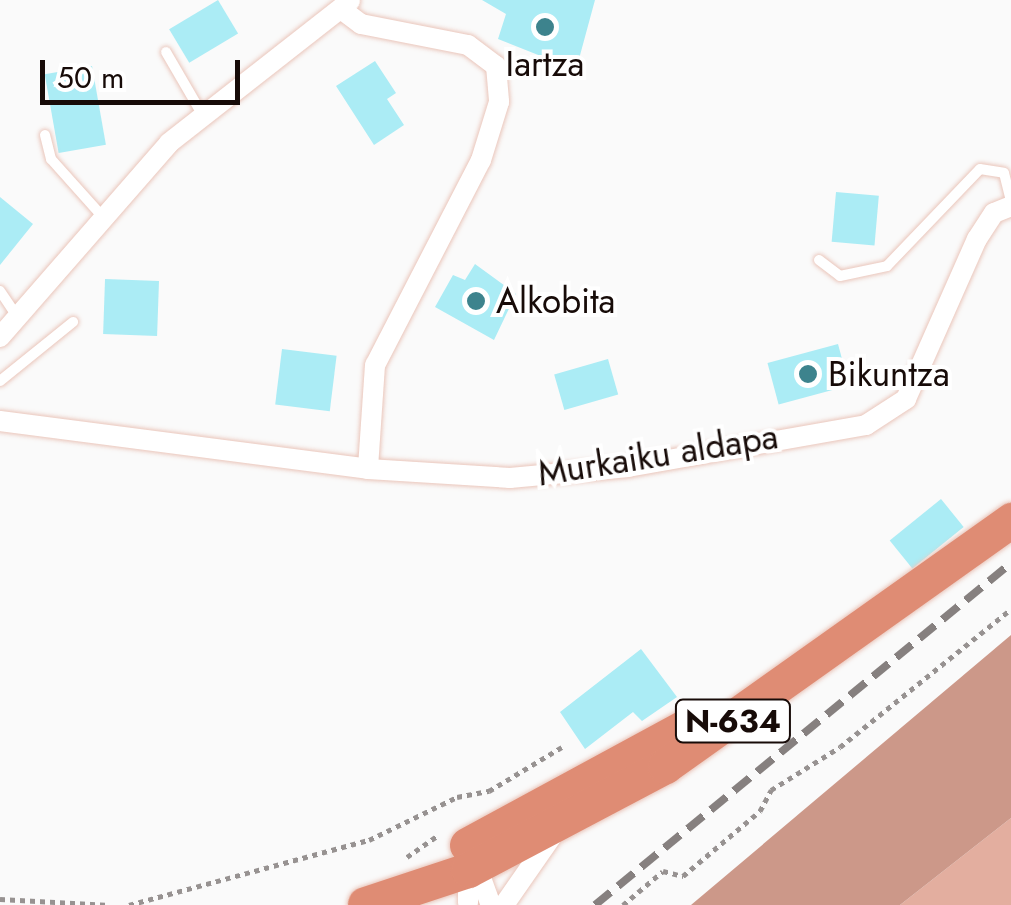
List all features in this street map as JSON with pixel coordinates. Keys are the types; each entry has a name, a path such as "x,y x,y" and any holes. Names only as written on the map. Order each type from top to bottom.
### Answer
{"highway":[{"name":"N-634","path":"414,873 468,893 486,848 556,812 842,643 1011,520"},
{"name":"N-634","path":"364,904 414,873 556,812"}],"street":[{"path":"1,334 102,216 202,114 346,5 361,24 468,45 496,66 499,102 481,160 375,365 368,469"},
{"name":"Murkaiku aldapa","path":"0,421 368,469 510,478 588,472 878,421 912,390 988,220 1011,204"},
{"path":"504,905 556,812"},
{"path":"468,893 481,878 492,905"}],"lane":[{"path":"166,52 202,114"},
{"path":"45,135 51,159 102,216"},
{"path":"819,260 840,276 888,266 980,169 1004,173 1011,204"},
{"path":"0,291 16,316"},
{"path":"0,381 73,322"}],"path":[{"path":"623,905 664,872 683,876 760,811 771,790 840,747 1011,609"},
{"path":"129,905 369,840 457,798 489,791 562,747"},
{"path":"486,801 489,791"},
{"path":"414,873 447,831"},
{"path":"0,899 110,905"}],"shaded area":[{"path":"1011,635 1011,818 900,905 691,905"},
{"path":"1011,818 1011,905 900,905"}],"building":[{"path":"218,0 238,33 189,63 169,29"},
{"name":"Iartza","path":"482,0 595,0 576,70 498,39 506,14"},
{"path":"375,61 396,93 387,99 404,125 374,145 336,86"},
{"path":"92,66 106,145 59,153 45,74"},
{"path":"836,192 879,196 874,246 832,242"},
{"path":"0,197 33,224 0,265"},
{"name":"Alkobita","path":"475,264 516,294 494,340 435,307 453,275 465,280"},
{"path":"105,279 159,281 157,336 103,334"},
{"name":"Bikuntza","path":"838,344 849,386 779,404 767,363"},
{"path":"282,349 337,356 330,411 275,405"},
{"path":"608,359 618,395 564,410 554,374"},
{"path":"941,499 964,527 912,569 890,541"},
{"path":"641,649 677,697 642,721 633,712 585,749 560,712"}],"railway":[{"path":"595,905 1011,563"}],"place":[{"name":"Iartza","path":"545,27"},
{"name":"Alkobita","path":"476,301"},
{"name":"Bikuntza","path":"808,374"}]}
